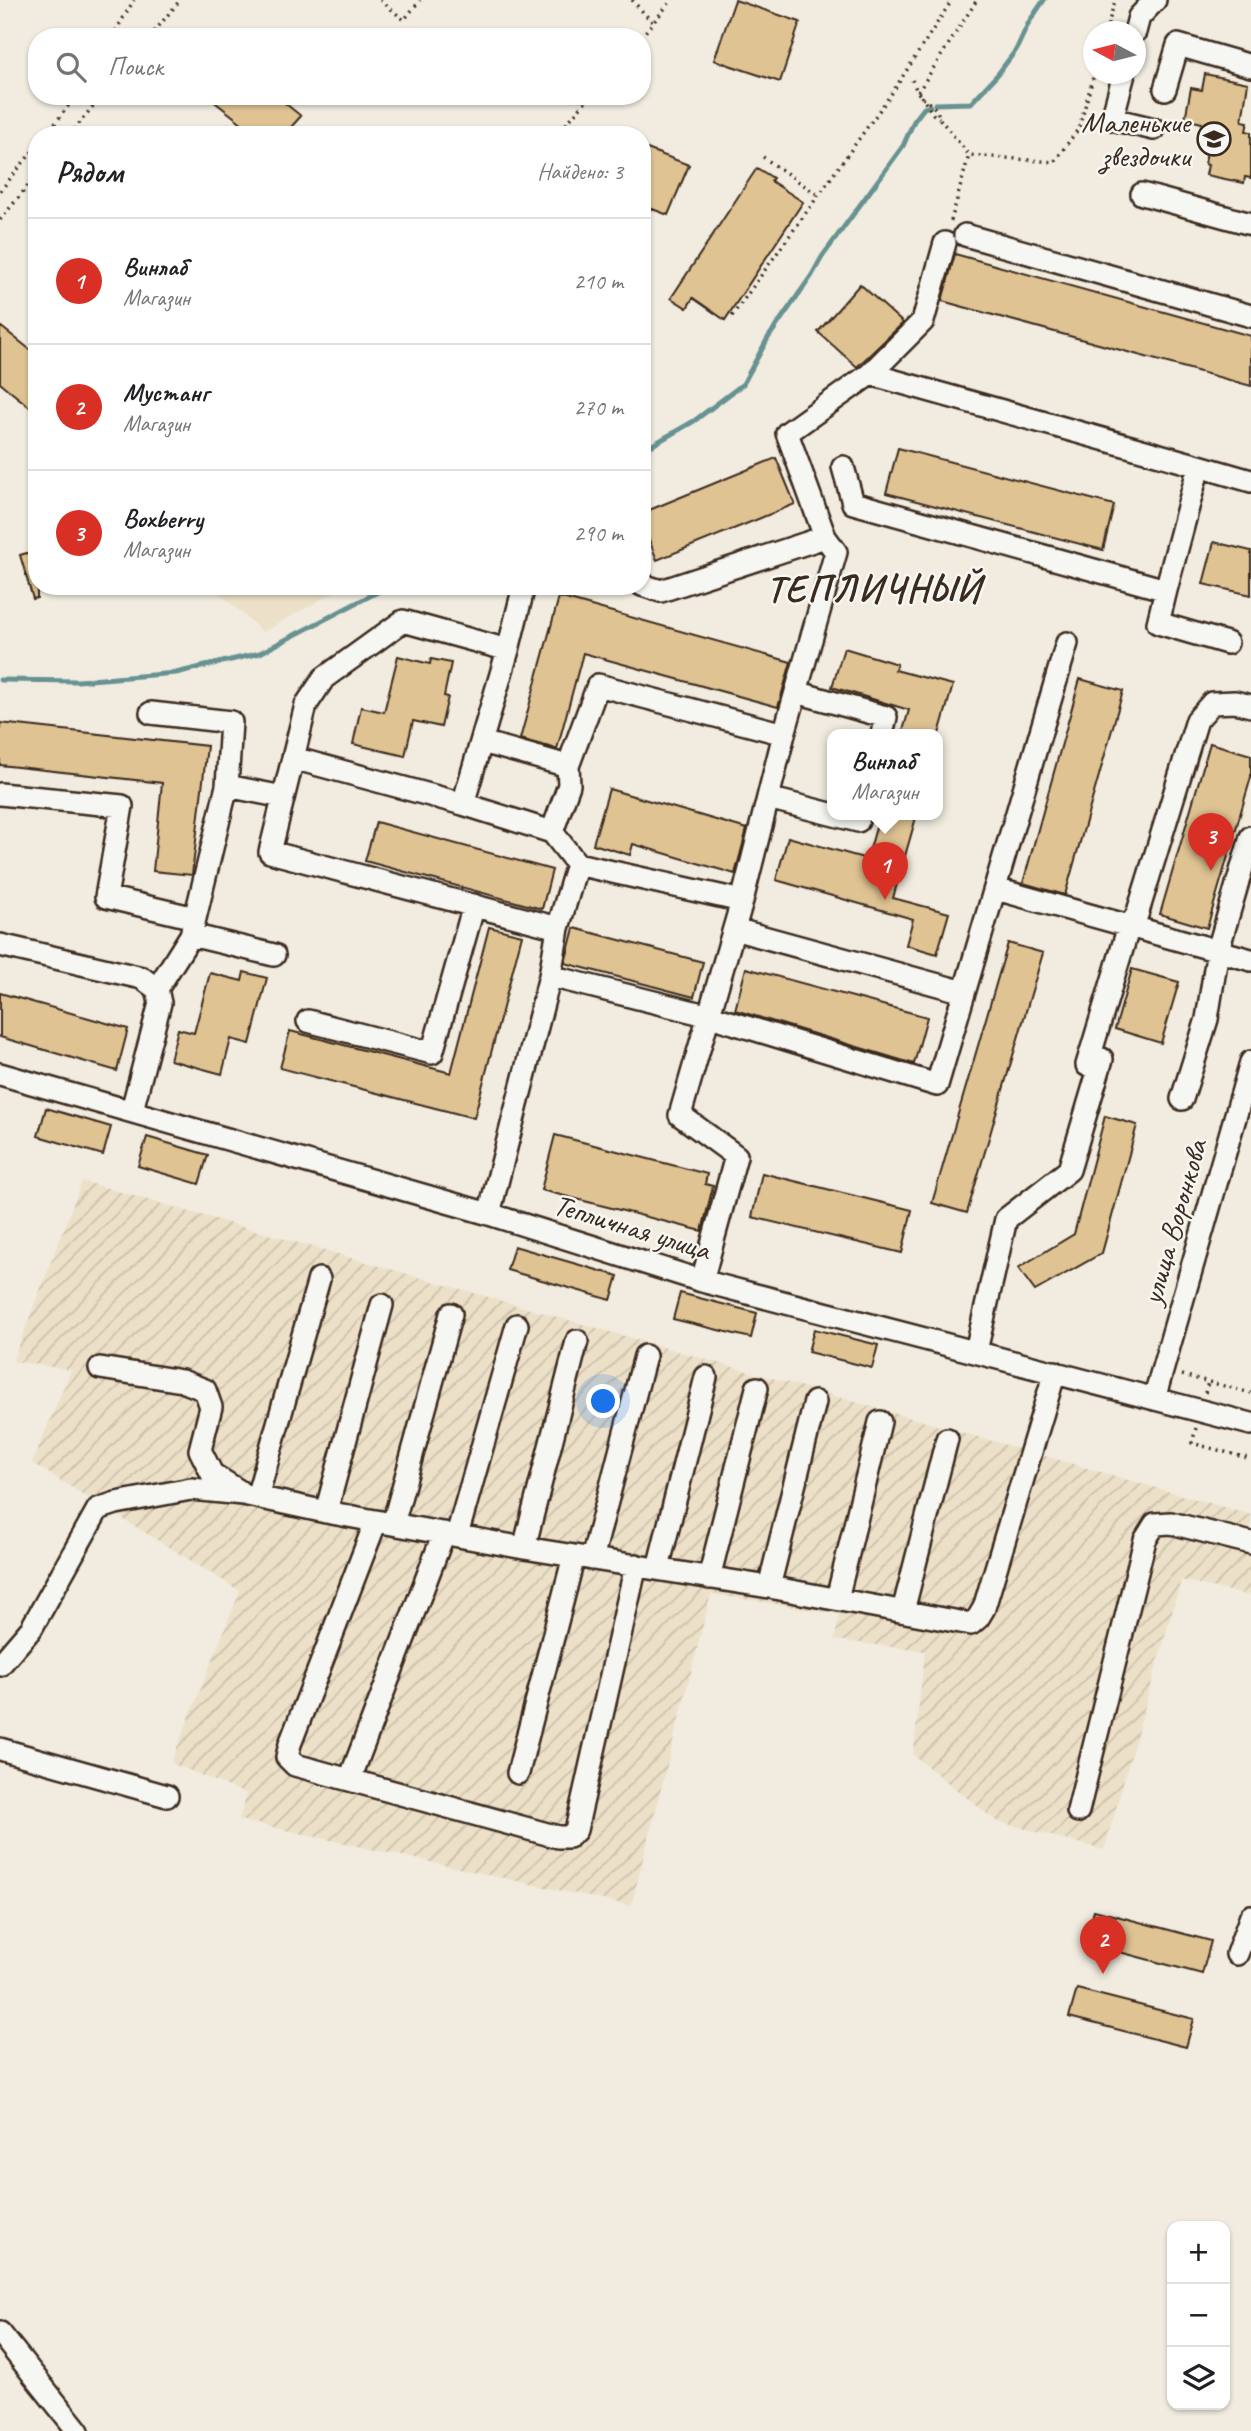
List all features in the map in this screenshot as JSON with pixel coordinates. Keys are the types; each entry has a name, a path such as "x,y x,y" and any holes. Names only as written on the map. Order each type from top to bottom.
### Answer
{"street":[{"path":"1138,21 1155,0"},
{"path":"1165,89 1178,46 1251,66"},
{"path":"1121,84 1112,119 1154,129"},
{"path":"1142,194 1251,224"},
{"path":"965,234 1251,316"},
{"path":"702,1281 736,1156 680,1115 742,901 783,734 836,552 825,537 787,433 870,374 923,321 944,243"},
{"path":"870,374 1251,481"},
{"path":"843,467 853,503 1166,590"},
{"path":"1199,467 1158,623 1227,643"},
{"path":"651,588 661,591 825,537"},
{"path":"463,804 522,595"},
{"path":"508,650 403,621 324,678 306,705 270,852 558,928"},
{"path":"550,976 710,1016 937,1085 1067,643"},
{"path":"552,832 569,785 568,766 598,685 783,734"},
{"path":"796,692 886,717 883,729"},
{"path":"976,1351 1006,1219 1069,1170 1129,926 1137,915 1197,720 1212,703 1235,702 1251,706"},
{"path":"150,713 231,722 227,786 193,926 157,989"},
{"path":"482,742 568,766"},
{"path":"293,758 463,804 552,832 578,864 742,901"},
{"path":"227,786 283,797"},
{"path":"0,794 122,806 106,897 274,955"},
{"path":"768,798 827,813"},
{"path":"1182,1099 1207,1019 1218,950 1251,837"},
{"path":"489,1214 550,976 558,928 578,864"},
{"path":"996,889 1251,960"},
{"path":"308,1021 432,1053 474,905"},
{"path":"734,929 964,992"},
{"path":"0,945 142,978 157,989 160,1003 132,1110"},
{"name":"улица Воронкова","path":"1154,1399 1251,1062"},
{"name":"Тепличная улица","path":"0,1074 489,1214 702,1281 1251,1424"},
{"path":"250,1495 319,1279"},
{"path":"326,1511 382,1305"},
{"path":"451,1314 384,1522 290,1744 287,1757 295,1765 558,1837 569,1837 576,1830 647,1567 706,1377"},
{"path":"350,1779 451,1534 517,1325"},
{"path":"524,1548 577,1341"},
{"path":"518,1773 645,1356"},
{"path":"100,1368 182,1381 205,1390 211,1407 200,1450 212,1474 250,1495"},
{"path":"0,1665 31,1629 98,1509 191,1489 250,1495 524,1548 769,1587 971,1624 984,1608 1055,1372"},
{"path":"709,1578 757,1388"},
{"path":"769,1587 815,1402"},
{"path":"837,1599 880,1422"},
{"path":"903,1611 947,1440"},
{"path":"1078,1811 1145,1541 1150,1532 1156,1524 1171,1523 1251,1543"},
{"path":"0,1749 167,1796"},
{"path":"1237,1954 1251,1916"},
{"path":"0,2333 78,2431"}],"path":[{"path":"117,28 134,0"},
{"path":"157,28 180,0"},
{"path":"380,0 404,20 420,0"},
{"path":"632,0 653,23"},
{"path":"649,28 672,0"},
{"path":"732,316 894,90 951,0"},
{"path":"920,94 977,0"},
{"path":"1109,21 1115,0"},
{"path":"912,80 923,102 969,155 1054,162 1079,128 1091,84"},
{"path":"920,94 928,99 938,112 939,118"},
{"path":"53,126 69,105"},
{"path":"76,126 94,105"},
{"path":"565,126 582,105"},
{"path":"944,243 969,155"},
{"path":"0,191 28,157"},
{"path":"763,157 818,195"},
{"path":"0,219 28,186"},
{"path":"1162,1369 1251,1393"}],"shaded area":[{"path":"221,595 329,595 263,632"},
{"path":"82,1181 1251,1515 1251,1596 1181,1580 1104,1850 996,1821 913,1755 925,1651 835,1640 839,1614 711,1594 631,1906 239,1820 247,1794 171,1763 240,1591 32,1463 71,1370 13,1361"}],"building":[{"path":"735,0 800,22 780,82 714,60"},
{"path":"1205,74 1248,83 1242,121 1248,122 1246,131 1251,132 1251,178 1245,177 1244,183 1206,175 1210,131 1201,129 1202,123 1185,119 1191,88 1202,90"},
{"path":"219,105 287,105 301,116 292,126 245,126"},
{"path":"651,150 689,165 668,215 651,208"},
{"path":"757,168 773,178 771,181 803,202 725,320 693,298 687,308 671,298"},
{"path":"955,254 1251,336 1251,386 942,301"},
{"path":"860,284 903,323 857,367 818,332"},
{"path":"0,326 28,348 28,406 0,383"},
{"path":"898,448 1114,505 1103,550 886,493"},
{"path":"776,458 795,504 657,560 651,545 651,509"},
{"path":"1214,542 1251,551 1251,595 1203,584"},
{"path":"28,553 28,582 20,555"},
{"path":"559,597 791,662 778,707 583,653 557,749 520,739"},
{"path":"844,648 897,664 895,670 953,685 940,729 903,729 909,710 832,687"},
{"path":"398,656 430,664 431,659 451,663 444,696 448,697 441,727 413,721 405,756 353,744 361,707 384,712"},
{"path":"1080,679 1123,691 1065,895 1023,883"},
{"path":"0,723 207,746 192,875 153,871 162,783 0,765"},
{"path":"1210,743 1251,755 1251,777 1207,928 1160,914"},
{"path":"609,789 747,829 735,874 633,844 630,855 593,844"},
{"path":"878,820 915,820 893,898 949,913 937,954 906,945 913,919 776,880 788,837 867,859"},
{"path":"376,822 552,870 542,909 365,861"},
{"path":"489,927 522,935 474,1118 280,1068 290,1031 451,1073"},
{"path":"574,928 703,962 694,997 565,963"},
{"path":"1008,943 1043,953 967,1213 932,1203"},
{"path":"746,968 927,1017 914,1064 735,1010"},
{"path":"1132,969 1179,982 1161,1043 1115,1029"},
{"path":"244,972 267,978 250,1044 231,1039 222,1074 170,1060 178,1029 194,1033 210,973 242,981"},
{"path":"0,993 128,1029 117,1071 0,1037"},
{"path":"46,1108 111,1127 103,1155 38,1136"},
{"path":"1105,1116 1137,1125 1102,1253 1035,1291 1018,1268 1074,1234"},
{"path":"555,1135 707,1174 705,1184 713,1186 702,1231 541,1190"},
{"path":"147,1137 208,1155 199,1184 138,1166"},
{"path":"762,1173 912,1210 902,1253 752,1217"},
{"path":"514,1246 618,1276 611,1300 507,1270"},
{"path":"680,1293 757,1313 751,1338 673,1319"},
{"path":"814,1329 878,1345 872,1368 808,1352"},
{"path":"1094,1910 1211,1941 1202,1974 1086,1943"},
{"path":"1077,1989 1194,2019 1186,2047 1069,2017"}],"waterway":[{"path":"935,104 971,103 1016,50 1029,22 1044,0"},
{"path":"651,446 694,421 743,384 768,338 822,257 903,146 914,121 924,108 930,106"},
{"path":"0,680 78,681 176,673 260,653 372,595"}],"place":[{"name":"Маленькие звездочки","path":"1214,139"},
{"name":"Boxberry","path":"1211,871"},
{"name":"Винлаб","path":"885,900"},
{"name":"Мустанг","path":"1103,1974"}],"district":[{"name":"ТЕПЛИЧНЫЙ","path":"874,588"}]}
